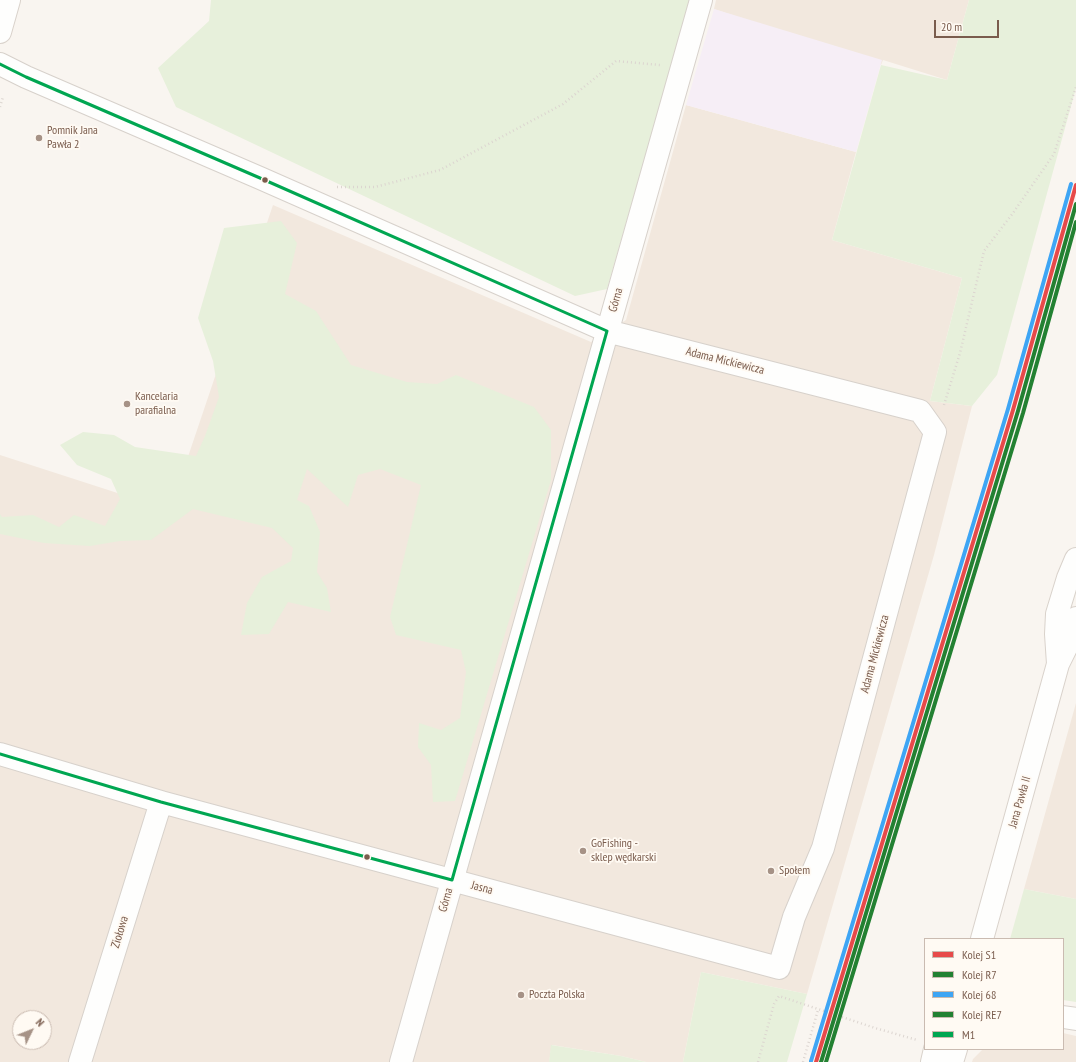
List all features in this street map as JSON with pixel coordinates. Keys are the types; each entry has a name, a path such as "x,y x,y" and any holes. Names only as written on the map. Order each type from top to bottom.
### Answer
{"street":[{"path":"0,32 9,0"},
{"name":"Górna","path":"401,1062 701,0"},
{"name":"Adama Mickiewicza","path":"0,64 26,77 607,331 920,411 935,432 823,848 794,917 779,968"},
{"name":"Jana Pawła II","path":"1058,664 1056,614 1076,559"},
{"name":"Jana Pawła II","path":"982,938 1058,664 1072,636 1076,618"},
{"name":"Jasna","path":"0,754 161,802 779,968"},
{"name":"Ziołowa","path":"80,1062 161,802"},
{"path":"1064,1016 1076,1019"},
{"path":"928,1050 932,1062"},
{"path":"952,1062 956,1050"}],"path":[{"path":"330,187 375,187 440,170 563,104 616,60 682,68"},
{"path":"935,432 960,352 984,251 1013,213 1054,154 1076,87"},
{"path":"0,107 3,97"},
{"path":"758,1062 774,1004 779,996 924,1044"},
{"path":"803,1062 818,1010"}],"shaded area":[{"path":"716,0 969,0 947,80 883,60 881,65 714,9"},
{"path":"714,9 882,60 856,152 686,105"},
{"path":"686,105 856,152 832,240 962,278 930,401 972,406 934,555 807,994 701,972 683,1062 646,1062 621,1056 552,1045 549,1062 0,1062 0,455 170,510 273,205 591,342 626,320"},
{"path":"1076,703 1076,899 1024,889"},
{"path":"1064,1033 1076,1036 1076,1062 972,1062 982,1050 1064,1050"}],"green space":[{"path":"211,0 690,0 607,289 575,296 176,107 158,68 209,21"},
{"path":"969,0 1076,0 1076,88 997,375 972,406 930,401 962,278 832,240 881,65 947,80"},
{"path":"281,221 297,243 285,294 316,311 351,365 407,382 437,384 456,375 534,407 551,430 551,480 455,801 433,802 431,765 418,747 419,723 441,730 460,718 466,672 461,650 396,635 390,617 421,485 380,469 358,475 348,507 307,469 297,500 309,506 320,532 317,572 327,588 331,612 288,602 269,634 241,635 247,603 262,577 291,561 293,548 272,528 193,509 151,540 120,541 90,546 44,543 0,534 0,514 2,517 33,515 59,527 74,515 105,526 120,499 111,479 77,465 60,445 83,432 114,435 135,447 196,456 219,397 213,361 198,318 224,228"},
{"path":"1024,889 1076,899 1076,1002 1064,1000 1064,938 1010,938"},
{"path":"701,972 807,994 787,1062 683,1062"},
{"path":"551,1045 621,1056 646,1062 549,1062"}],"rail line":[{"name":"68","path":"811,1061 1008,409 1071,184"},
{"name":"S1","path":"816,1062 1013,410 1076,185"},
{"name":"R7","path":"821,1062 1018,411 1076,204"},
{"name":"RE7","path":"826,1062 1023,413 1076,222"}],"transit line":[{"name":"M1","path":"0,64 26,77 607,331 452,880 161,802 0,754"}],"place":[{"name":"Pomnik Jana Pawła 2","path":"39,138"},
{"name":"Kancelaria parafialna","path":"127,404"},
{"name":"GoFishing - sklep wędkarski","path":"583,851"},
{"name":"Społem","path":"771,871"},
{"name":"Poczta Polska","path":"521,995"}]}
